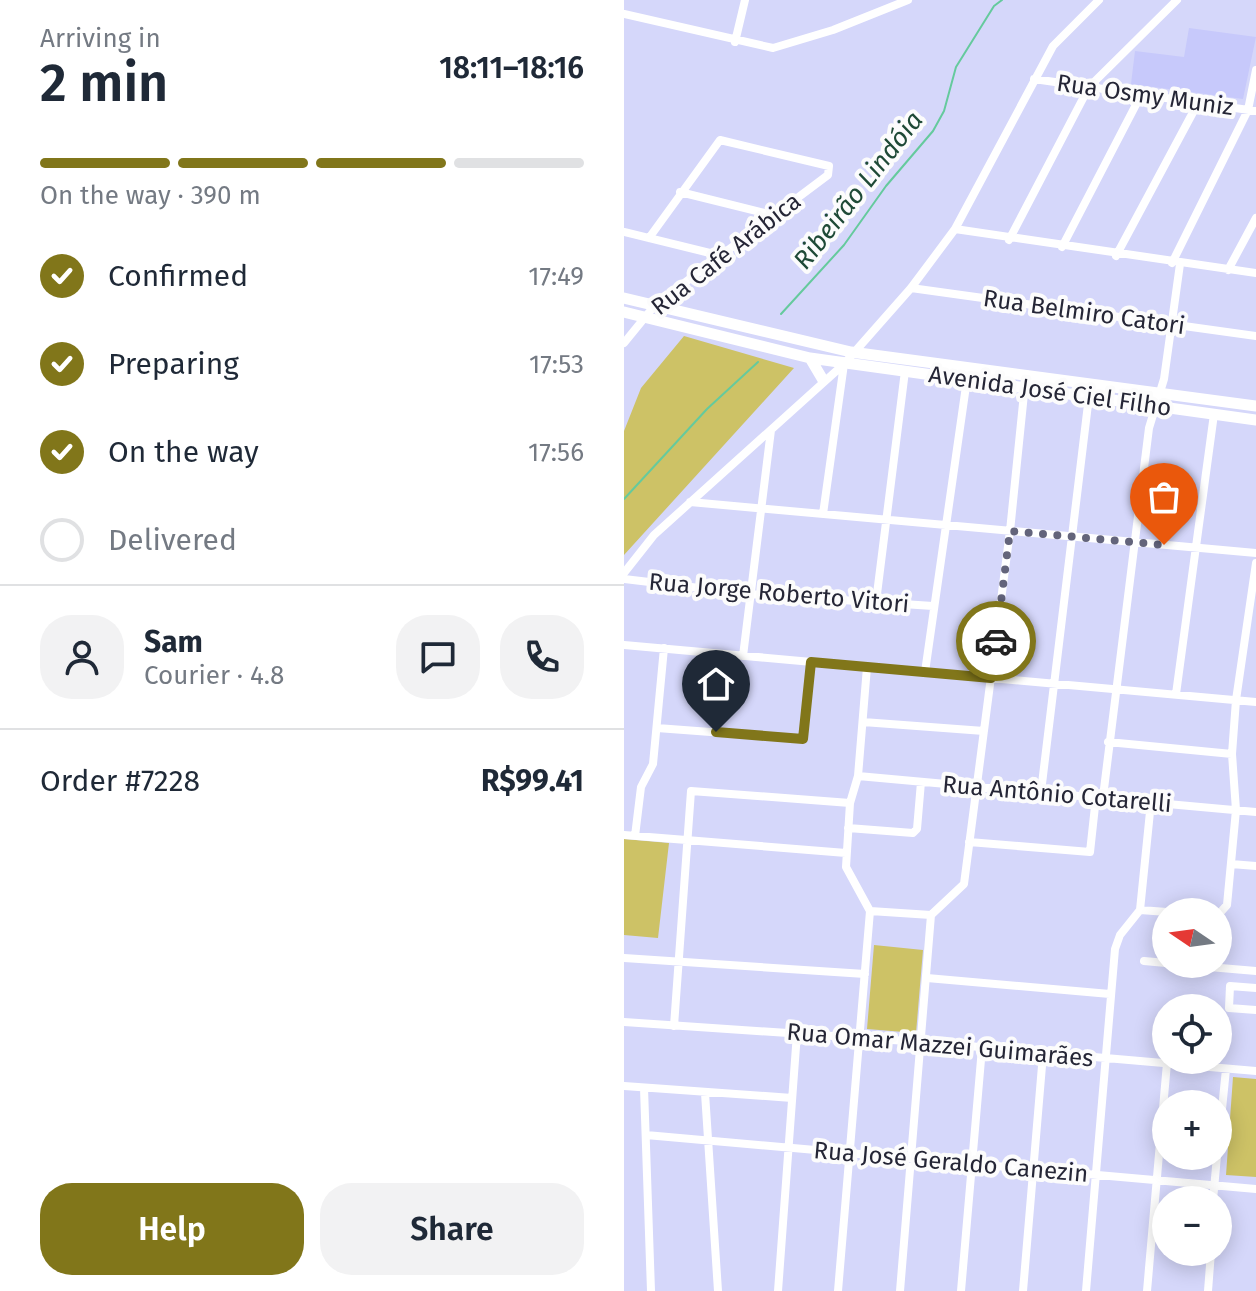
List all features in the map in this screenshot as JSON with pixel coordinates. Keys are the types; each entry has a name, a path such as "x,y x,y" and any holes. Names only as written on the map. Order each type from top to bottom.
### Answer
{"street":[{"path":"735,42 745,0"},
{"path":"624,14 735,42 773,48 833,30 908,0"},
{"path":"823,514 844,364 851,352 911,288 955,229 1053,46 1099,0"},
{"path":"1009,240 1089,87 1177,0"},
{"path":"969,842 1090,852 1108,742 1149,428 1161,392 1171,324 1176,263 1252,111 1256,70"},
{"name":"Rua Osmy Muniz","path":"1034,79 1252,111"},
{"path":"1062,247 1141,95"},
{"path":"1116,256 1198,103"},
{"name":"Rua Café Arábica","path":"624,343 655,305 828,175 830,168 827,164 720,140 680,192"},
{"path":"649,238 680,192 773,215"},
{"path":"1228,270 1256,218"},
{"path":"955,229 1116,256 1256,273"},
{"path":"624,232 722,256"},
{"name":"Rua Belmiro Catori","path":"911,288 1256,336"},
{"name":"Avenida José Ciel Filho","path":"624,298 851,352 1025,380 1089,396 1256,420"},
{"name":"Avenida José Ciel Filho","path":"624,312 844,364 967,379 1025,380 1161,392 1256,406"},
{"path":"810,358 823,380 840,388"},
{"path":"624,576 654,535 844,364"},
{"path":"876,602 905,371"},
{"path":"925,672 967,379"},
{"path":"870,911 931,915 959,899 964,884 1010,531 1025,380"},
{"path":"1041,792 1089,396"},
{"path":"1176,694 1214,414"},
{"path":"743,656 771,429"},
{"path":"690,502 1256,553"},
{"path":"1224,898 1236,810 1232,754 1236,700 1256,563"},
{"name":"Rua Jorge Roberto Vitori","path":"624,576 750,594 933,606"},
{"path":"624,645 1256,702"},
{"path":"635,836 641,787 653,764 664,648"},
{"path":"657,728 803,739 811,662"},
{"path":"838,1291 870,911 848,875 846,853 850,803 858,776 867,667"},
{"path":"863,722 984,731"},
{"path":"1108,742 1232,754"},
{"name":"Rua Antônio Cotarelli","path":"858,776 1256,812"},
{"path":"848,828 913,833 917,829 921,782"},
{"path":"674,1026 690,794 694,790 850,803"},
{"path":"1086,1291 1110,994 1117,942 1140,910 1151,802"},
{"path":"624,835 846,853"},
{"path":"1231,864 1256,866"},
{"path":"1140,910 1152,911"},
{"path":"900,1291 931,915"},
{"path":"624,958 865,974"},
{"path":"1144,961 1152,962"},
{"path":"1232,969 1256,971"},
{"path":"927,978 1110,994"},
{"path":"1256,988 1230,986 1228,1005 1229,1008 1256,1010"},
{"name":"Rua Omar Mazzei Guimarães","path":"624,1022 922,1042 1152,1062"},
{"path":"778,1291 797,1033"},
{"path":"961,1291 982,1048"},
{"path":"1023,1291 1043,1054"},
{"name":"Rua Omar Mazzei Guimarães","path":"1232,1069 1256,1071"},
{"path":"1147,1291 1166,1074"},
{"path":"624,1086 792,1098"},
{"path":"644,1088 651,1291"},
{"path":"705,1093 718,1291"},
{"name":"Rua José Geraldo Canezin","path":"646,1135 1256,1189"},
{"path":"1214,1185 1216,1170"},
{"path":"1208,1291 1210,1266"}],"shaded area":[{"path":"1189,28 1256,37 1243,99 1131,84 1135,51 1184,57"},
{"path":"684,336 794,368 624,555 624,431 641,388"},
{"path":"624,839 669,843 658,938 624,935"},
{"path":"874,945 923,950 916,1033 867,1029"},
{"path":"1233,1077 1256,1079 1256,1177 1226,1175 1226,1170 1232,1170"}],"waterway":[{"name":"Ribeirão Lindóia","path":"781,314 844,245 886,186 933,131 944,111 956,67 994,6 1002,0"},
{"name":"Ribeirão Lindóia","path":"624,499 707,409 758,362"}],"way so far":[{"path":"996,641 1010,531 1164,545"}],"route":[{"path":"716,732 803,739 811,662 991,678 996,641"}]}
